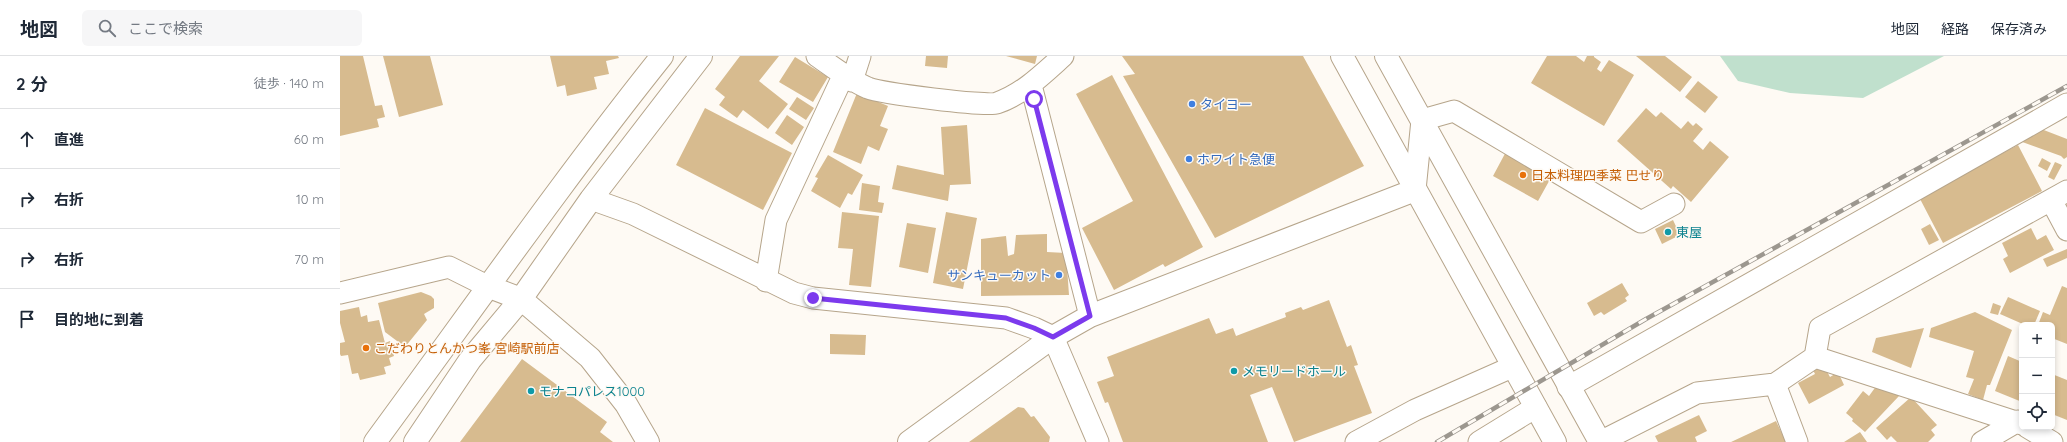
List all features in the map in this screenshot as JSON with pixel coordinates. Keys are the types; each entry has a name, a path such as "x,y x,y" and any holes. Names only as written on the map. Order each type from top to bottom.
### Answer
{"street":[{"path":"375,442 449,342 487,286 662,56"},
{"path":"415,442 470,360 521,299 591,199 701,56"},
{"path":"816,56 848,78 870,89 973,104 996,104 1031,85 1063,56"},
{"path":"766,281 776,220 860,56"},
{"path":"1342,56 1512,367 1555,442"},
{"path":"1386,56 1600,442 1697,393 1775,384 1814,357 1820,328 2059,196 2067,230"},
{"path":"1031,85 1090,316"},
{"path":"1568,386 2067,104"},
{"path":"1422,120 1454,111 1641,222 1674,204"},
{"path":"1415,190 1422,120"},
{"path":"909,442 1053,337 1090,316 1415,190"},
{"path":"591,199 633,214 766,281 794,293 813,298 1006,318 1034,328 1053,337 1098,442"},
{"path":"340,293 449,267 487,286 521,299 590,358 626,404 648,442"},
{"path":"1814,357 2019,423"},
{"path":"1356,442 1415,410 1512,367"},
{"path":"1775,384 1797,442"},
{"path":"1479,442 1536,407"},
{"path":"1982,442 2019,425"},
{"path":"2032,430 2052,442"}],"green space":[{"path":"1720,56 1944,56 1863,98 1790,93 1738,81"}],"building":[{"path":"340,56 363,56 375,106 382,105 385,117 377,119 379,127 340,136"},
{"path":"383,56 430,56 443,105 399,117"},
{"path":"550,56 618,56 619,58 606,61 609,74 594,77 597,89 567,96 565,85 557,87"},
{"path":"740,56 779,56 759,81 788,104 768,129 743,110 737,118 719,105 725,97 715,89"},
{"path":"926,56 948,56 947,68 925,66"},
{"path":"1006,56 1037,56 1035,64"},
{"path":"1122,56 1303,56 1364,166 1215,238 1123,76 1135,74"},
{"path":"1547,56 1576,56 1584,62 1587,56 1594,56 1601,62 1597,69 1601,72 1609,60 1634,75 1604,126 1531,83"},
{"path":"1636,56 1665,56 1692,77 1680,92"},
{"path":"795,57 828,77 813,102 779,82"},
{"path":"1112,75 1203,247 1165,267 1163,264 1114,290 1082,228 1133,201 1076,94"},
{"path":"1698,81 1718,97 1705,113 1685,97"},
{"path":"857,93 888,106 880,126 888,129 879,151 868,146 861,164 833,152"},
{"path":"797,97 814,108 806,120 789,109"},
{"path":"705,108 792,153 763,210 676,165"},
{"path":"1646,108 1656,117 1661,112 1681,129 1688,121 1693,126 1696,123 1703,129 1693,141 1703,150 1710,141 1729,157 1691,202 1673,186 1671,189 1617,141"},
{"path":"787,115 804,127 792,145 775,133"},
{"path":"967,125 971,184 950,185 948,201 892,189 897,165 944,175 941,127"},
{"path":"2036,127 2067,139 2067,157 2064,159 2061,156 2014,139"},
{"path":"2018,145 2042,191 1943,243 1919,197"},
{"name":"日本料理四季菜 巴せり","path":"1508,148 1553,174 1538,201 1493,176"},
{"path":"828,155 863,175 852,195 848,193 840,208 811,191 818,178 815,177"},
{"path":"2042,158 2051,163 2047,171 2038,166"},
{"path":"2055,162 2062,165 2054,180 2048,177"},
{"path":"862,183 880,186 878,202 884,203 882,213 859,210"},
{"path":"842,212 879,216 871,287 849,285 853,249 838,248"},
{"path":"946,212 977,218 963,289 933,283"},
{"name":"東屋","path":"1673,220 1680,235 1662,244 1655,229"},
{"path":"907,223 936,228 928,273 899,267"},
{"path":"1930,224 1939,240 1929,245 1921,229"},
{"path":"2031,228 2037,240 2046,235 2054,250 2010,273 2003,259 2008,256 2002,243"},
{"path":"1047,234 1047,252 1066,253 1069,295 981,296 981,239 1006,236 1008,256 1014,254 1016,235"},
{"path":"2067,249 2067,258 2047,267 2043,259"},
{"path":"1622,283 1629,295 1625,298 1627,301 1604,315 1601,312 1594,316 1587,303"},
{"path":"2062,286 2067,288 2067,344 2055,339 2055,322 2039,322 2043,312 2050,315"},
{"path":"421,292 431,296 434,299 434,308 424,314 427,320 405,347 385,332 378,303"},
{"path":"2008,297 2040,311 2035,322 2019,322 2000,314"},
{"name":"メモリードホール","path":"1329,300 1347,347 1351,345 1358,365 1354,366 1372,413 1294,442 1272,387 1250,395 1268,442 1123,442 1108,402 1105,403 1097,382 1114,376 1107,357 1209,318 1216,334 1233,328 1236,336 1286,317 1285,313 1301,307 1303,310"},
{"path":"1993,303 2001,306 1998,315 1990,313"},
{"name":"こだわりとんかつ峯 宮崎駅前店","path":"359,307 361,317 367,315 368,322 379,320 385,343 390,341 394,356 389,358 391,365 384,367 386,374 360,380 358,373 352,374 348,355 341,356 340,354 340,343 345,342 340,323 340,311"},
{"path":"1975,312 2012,330 1990,385 1987,385 1983,400 1968,394 1974,379 1966,377 1974,351 1929,337 1931,328"},
{"path":"1924,328 1911,368 1872,352 1876,338"},
{"path":"830,334 866,335 865,355 830,354"},
{"path":"2008,356 2019,361 2019,401 1995,391"},
{"name":"モナコパレス1000","path":"522,359 607,422 600,432 613,442 460,442"},
{"path":"1823,364 1830,377 1838,372 1844,385 1809,404 1798,383 1815,374 1813,370"},
{"path":"2055,375 2067,380 2067,420 2055,415"},
{"path":"1877,385 1886,386 1899,396 1865,432 1852,421 1853,419 1846,413 1863,391 1869,396"},
{"path":"1911,397 1937,425 1931,430 1935,435 1928,442 1897,442 1891,436 1887,440 1876,428"},
{"path":"1018,407 1024,408 1031,417 1034,416 1050,437 1049,442 969,442"},
{"path":"1699,415 1707,431 1695,437 1697,442 1658,442 1655,436"},
{"path":"1776,421 1786,442 1731,442"},
{"path":"1860,432 1867,442 1844,442"}],"railway":[{"path":"1437,442 1646,319 2067,86"}],"place":[{"name":"タイヨー","path":"1192,104"},
{"name":"ホワイト急便","path":"1189,159"},
{"name":"日本料理四季菜 巴せり","path":"1523,175"},
{"name":"東屋","path":"1668,232"},
{"name":"サンキューカット","path":"1059,275"},
{"name":"こだわりとんかつ峯 宮崎駅前店","path":"366,348"},
{"name":"メモリードホール","path":"1234,371"},
{"name":"モナコパレス1000","path":"531,391"}],"route":[{"path":"813,298 1006,318 1034,328 1053,337 1090,316 1034,99"}]}
